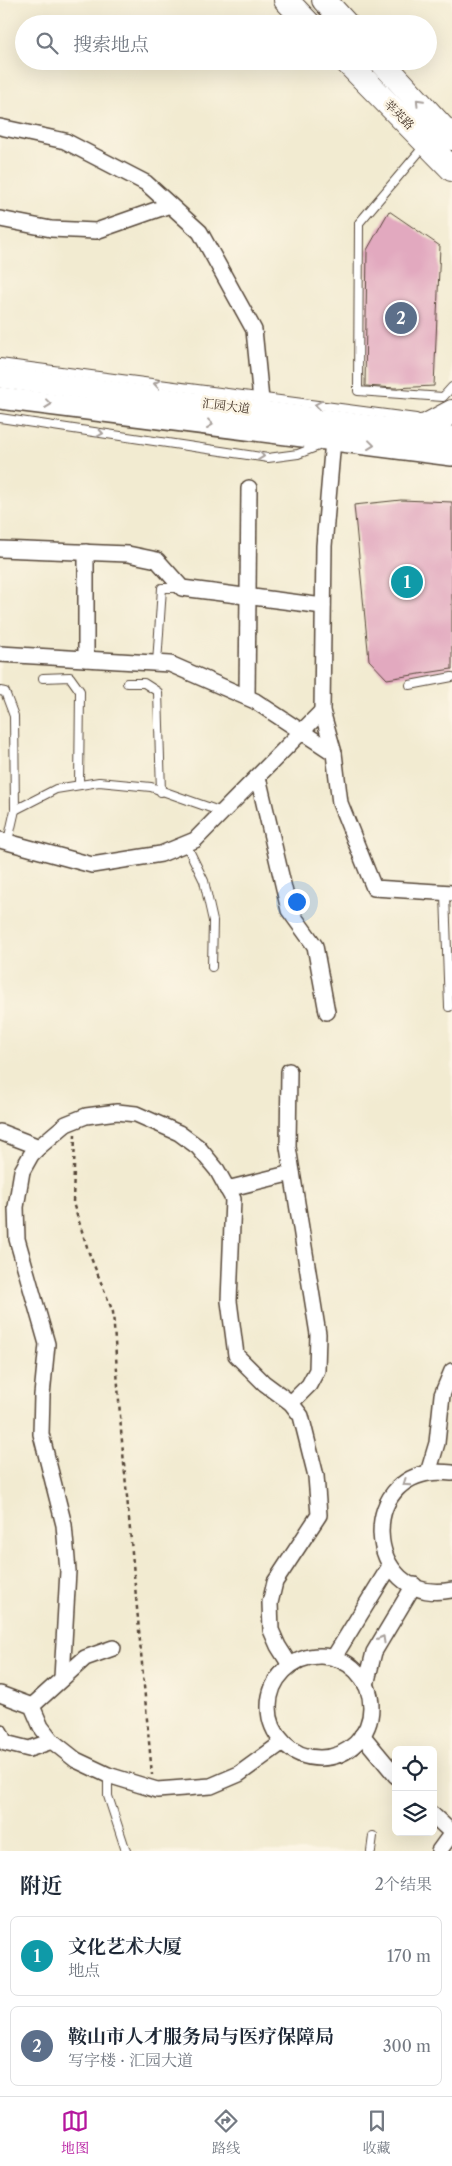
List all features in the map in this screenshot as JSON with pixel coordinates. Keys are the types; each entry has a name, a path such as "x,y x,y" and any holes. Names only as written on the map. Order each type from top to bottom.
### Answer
{"main road":[{"path":"286,0 300,15"},
{"path":"324,0 338,15"},
{"name":"莘英路","path":"355,70 452,169"},
{"name":"莘英路","path":"388,70 452,138"},
{"name":"汇园大道","path":"0,377 261,404 403,430"},
{"name":"汇园大道","path":"0,398 452,455"},
{"path":"403,430 446,424"}],"street":[{"path":"0,128 65,141 146,183 200,232 254,330 261,404"},
{"path":"0,219 51,229 96,230 170,205"},
{"path":"333,440 324,546 322,711 334,752 340,803 374,888 448,894"},
{"path":"247,697 249,488"},
{"path":"0,549 128,554 157,560 182,588 220,591 248,597 323,606"},
{"path":"86,552 86,659"},
{"path":"0,654 170,664 247,697 334,752"},
{"path":"4,840 92,865 161,854 186,844 194,840 322,711"},
{"path":"258,777 289,910 315,946 327,1012"},
{"path":"289,1071 288,1148 318,1334 317,1370 309,1385 291,1403"},
{"path":"62,1678 68,1571 64,1525 41,1434 42,1395 47,1344 17,1239 16,1207 22,1171 31,1155 39,1147 66,1124 75,1120 86,1116 118,1112 136,1114 179,1134 198,1147 217,1170 233,1199 229,1302 236,1355 264,1383 291,1403 301,1416 316,1476 319,1516 275,1582 270,1603 271,1630 290,1665"},
{"path":"0,1132 39,1147"},
{"path":"227,1189 292,1173"},
{"path":"428,1473 437,1443 442,1395 452,1371"},
{"path":"452,1473 428,1473 410,1480 394,1492 384,1509 380,1528 382,1548 390,1566 404,1580 422,1589 441,1592 452,1590"},
{"path":"334,1657 390,1566"},
{"path":"366,1685 374,1652 414,1585"},
{"path":"32,1706 85,1658 113,1648"},
{"path":"317,1655 334,1657 347,1663 358,1673 366,1685 371,1702 370,1719 362,1735 351,1748 335,1756 318,1758 301,1755 283,1742 275,1732 269,1716 269,1698 274,1682 290,1665 300,1659 317,1655"},
{"path":"0,1694 32,1706 41,1727 52,1741 76,1760 108,1775 153,1789 211,1786 239,1774 283,1742"},
{"path":"362,1735 392,1771"},
{"path":"2,1742 29,1749 52,1741"},
{"path":"437,1819 452,1833 439,1851"}],"lane":[{"path":"427,144 359,223 358,391 443,397 452,387"},
{"path":"0,363 261,404 446,424"},
{"path":"0,418 268,458 298,454 333,440"},
{"path":"157,663 162,588 182,588"},
{"path":"43,678 70,677 80,691 79,785"},
{"path":"410,685 452,677"},
{"path":"127,683 144,683 158,692 161,792"},
{"path":"0,691 5,692 14,716 15,810 4,840"},
{"path":"15,810 56,789 99,782 151,787 222,812"},
{"path":"186,844 204,881 211,913 212,966"},
{"path":"448,894 449,1007"},
{"path":"108,1775 108,1796 126,1851"},
{"path":"372,1851 373,1836"}],"path":[{"path":"75,1120 73,1203 89,1253 113,1312 120,1430 153,1789"}],"building":[{"path":"389,211 440,246 434,386 395,388 365,386 367,250"},
{"path":"401,500 452,502 452,669 387,679 369,660 354,505"}],"place":[{"name":"鞍山市人才服务局与医疗保障局","path":"401,318"},
{"name":"文化艺术大厦","path":"407,582"}]}
